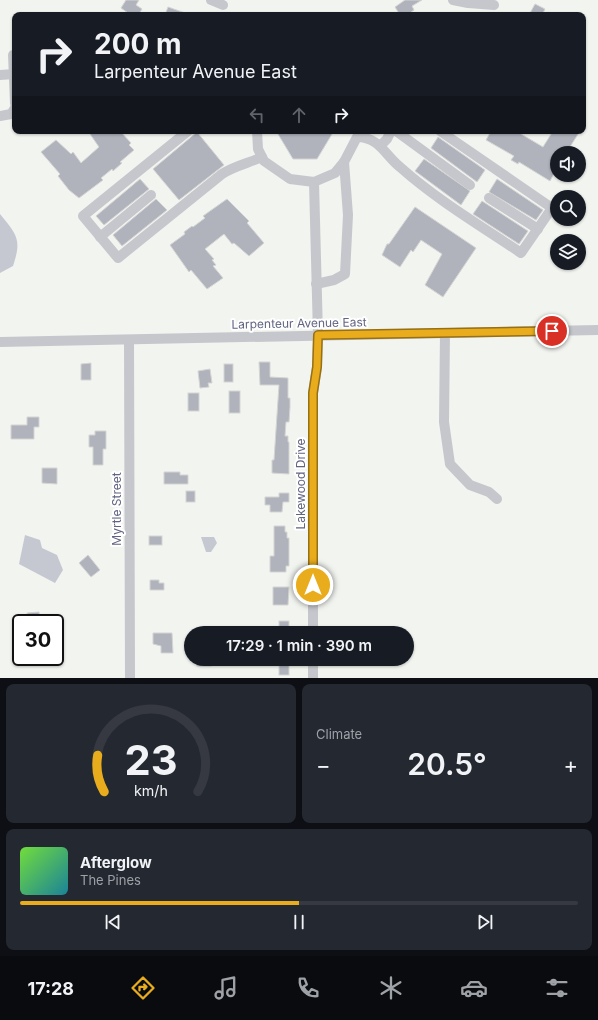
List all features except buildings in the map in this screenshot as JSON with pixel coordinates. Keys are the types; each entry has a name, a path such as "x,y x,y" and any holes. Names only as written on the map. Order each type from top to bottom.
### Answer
{"street":[{"path":"211,0 223,5"},
{"path":"453,0 468,4 494,5"},
{"path":"0,75 12,74"},
{"path":"0,116 12,112"},
{"path":"184,134 83,216 118,258 222,174 231,168 262,157"},
{"path":"257,134 258,149 264,161 290,179 314,182 335,173 344,162 358,134 365,136 380,145 398,166 418,183 522,254 552,208 444,134"},
{"path":"380,145 387,139 390,134"},
{"path":"400,134 470,185"},
{"path":"316,284 334,280 345,274 348,215 344,162"},
{"name":"Lakewood Drive","path":"313,626 313,393 317,367 318,335 314,182"},
{"path":"100,237 151,195"},
{"path":"489,198 538,229"},
{"name":"Larpenteur Avenue East","path":"0,342 598,330"},
{"path":"445,333 444,422 450,464 470,484 489,492 497,499"},
{"name":"Myrtle Street","path":"129,340 130,678"},
{"path":"313,666 313,678"}],"shaded area":[{"path":"0,214 14,233 17,249 13,266 0,273"},
{"path":"25,535 40,540 42,548 57,555 63,570 55,583 19,564"},
{"path":"201,537 214,537 217,543 211,552 206,552"}],"route":[{"path":"313,585 313,387 317,367 318,335 552,331"}]}
